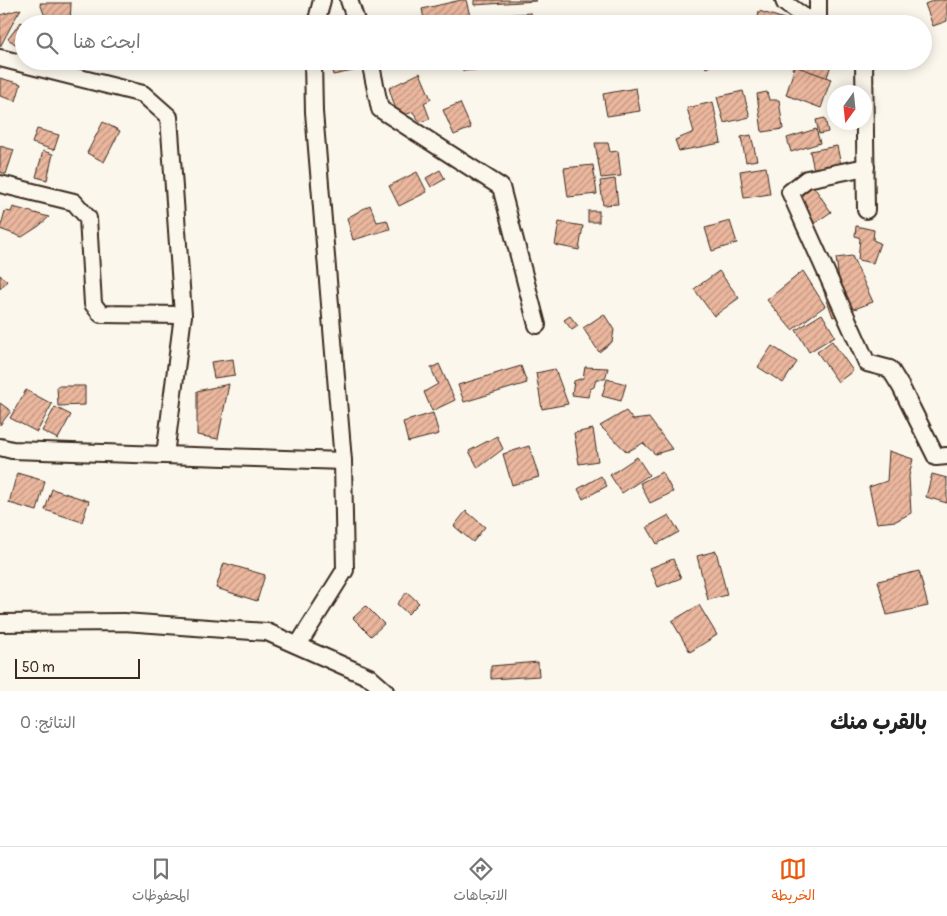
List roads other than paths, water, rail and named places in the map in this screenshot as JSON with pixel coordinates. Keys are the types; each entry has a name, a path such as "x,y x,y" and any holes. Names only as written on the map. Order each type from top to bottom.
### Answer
{"street":[{"path":"318,15 322,0"},
{"path":"349,0 354,15"},
{"path":"784,0 785,3 802,15"},
{"path":"818,0 818,15"},
{"path":"0,58 15,62"},
{"path":"48,70 143,94 169,117 183,315 165,455"},
{"path":"298,645 345,570 343,461 314,112 313,70"},
{"path":"372,70 380,109 501,187 537,325"},
{"path":"864,70 866,210"},
{"path":"866,167 807,178 790,192 867,363 890,369 936,457 947,456"},
{"path":"0,184 74,202 88,218 93,304 102,314 183,315"},
{"path":"0,447 12,450 343,461"},
{"path":"0,623 124,622 267,632 369,677 384,691"}]}
